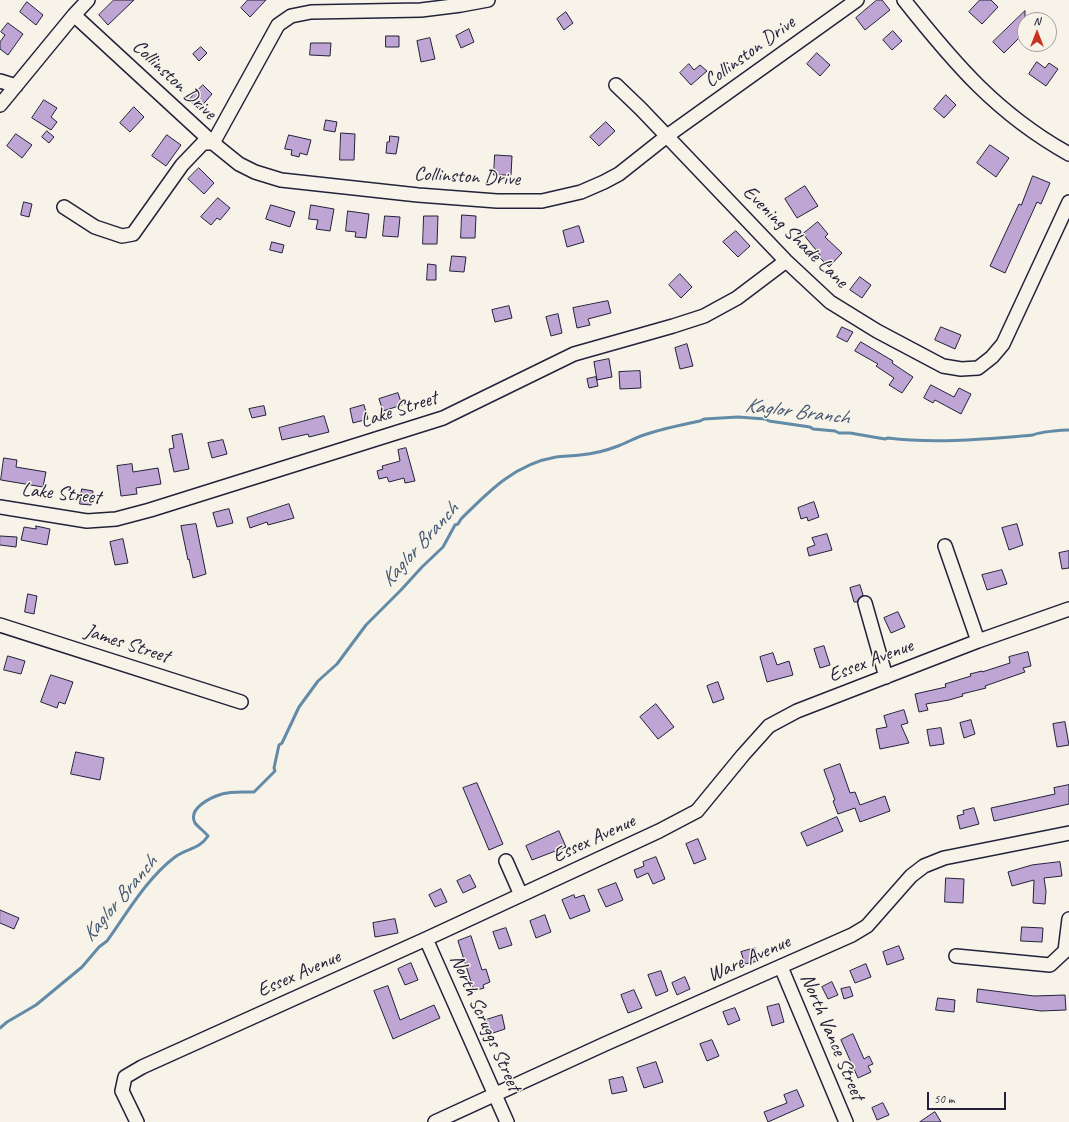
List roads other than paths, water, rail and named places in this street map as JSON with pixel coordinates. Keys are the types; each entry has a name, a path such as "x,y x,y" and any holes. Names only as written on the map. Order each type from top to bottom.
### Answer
{"street":[{"path":"0,105 88,0"},
{"path":"64,207 95,227 122,236 132,234 182,165 203,143 212,143 278,25 291,16 311,12 421,10 488,0"},
{"name":"Collinston Drive","path":"74,15 212,143 239,164 254,172 281,180 418,195 497,201 542,201 581,192 619,174 667,136 857,0"},
{"path":"904,0 952,59 990,98 1002,109 1039,136 1069,154"},
{"path":"0,81 16,86"},
{"name":"Evening Shade Lane","path":"616,84 786,261 830,302 919,355 943,366 960,369 978,368 992,357 1002,344 1069,202"},
{"name":"Lake Street","path":"0,507 88,520 116,519 157,508 443,418 574,354 704,316 737,298 786,261"},
{"path":"945,546 978,641"},
{"path":"865,603 886,677"},
{"name":"Essex Avenue","path":"137,1122 122,1091 125,1077 142,1067 426,939 659,831 697,811 769,726 797,711 978,641 1069,609"},
{"name":"James Street","path":"0,625 241,702"},
{"name":"Ware Avenue","path":"435,1122 605,1044 846,938 867,926 911,876 924,866 944,858 1069,833"},
{"path":"506,861 521,895"},
{"path":"956,956 1050,965 1065,951 1069,919"},
{"name":"North Scruggs Street","path":"426,939 507,1122"},
{"name":"North Vance Street","path":"781,967 846,1122"}],"waterway":[{"name":"Kaglor Branch","path":"0,1028 7,1022 36,1005 82,967 99,947 107,941 138,896 155,875 179,854 201,844 204,841 208,836 195,823 193,818 197,808 212,798 222,794 233,792 254,792 275,771 274,768 279,745 282,743 299,707 318,681 337,664 366,625 443,547 455,525 458,524 482,498 515,472 541,461 556,457 594,453 670,427 704,419 738,417 765,419 769,421 810,427 813,429 835,431 839,433 850,433 885,439 924,441 997,438 1069,430"}]}
